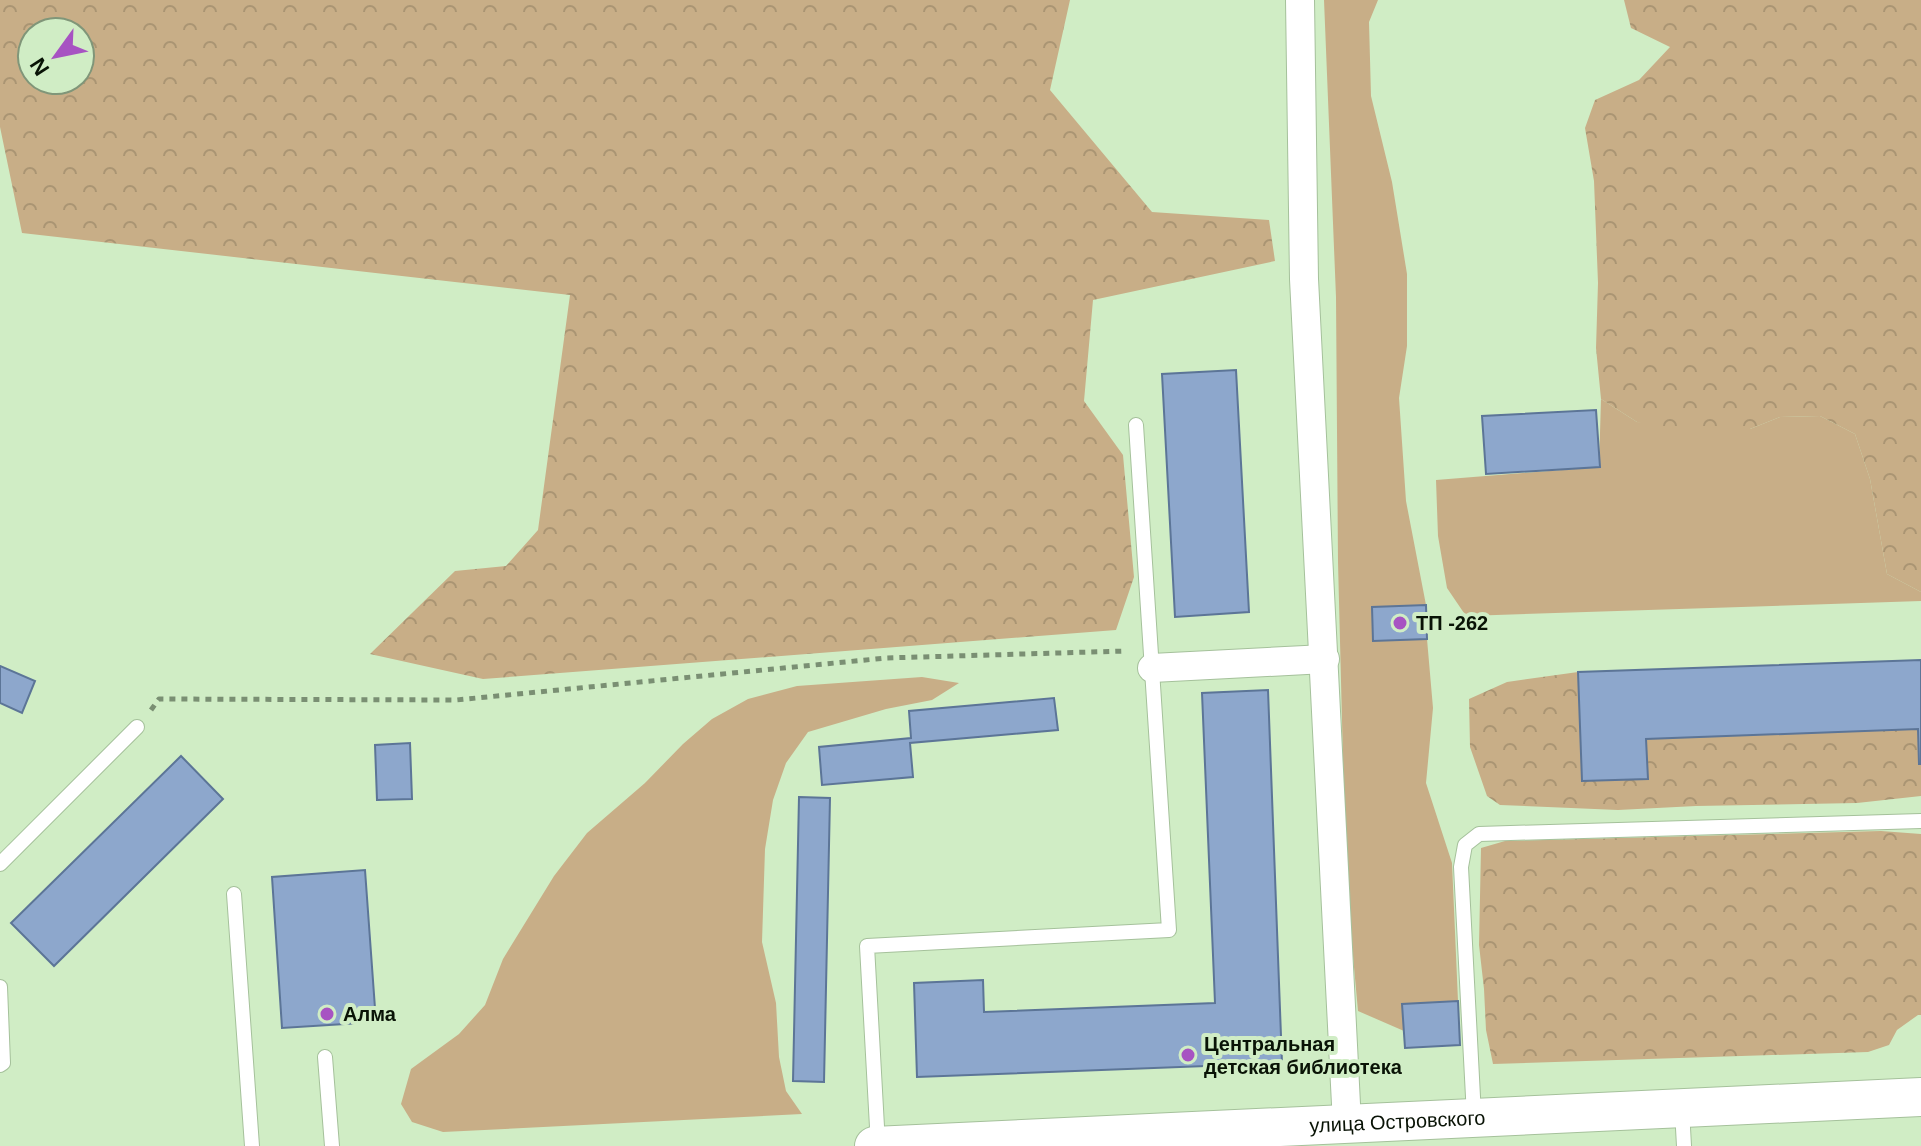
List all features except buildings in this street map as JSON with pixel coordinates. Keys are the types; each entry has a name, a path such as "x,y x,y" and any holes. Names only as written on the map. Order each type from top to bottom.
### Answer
{"main road":[{"name":"улица Островского","path":"876,1146 1921,1097"}],"street":[{"path":"1300,0 1304,279 1347,1124"},
{"path":"1151,659 1325,659"}],"lane":[{"path":"876,1146 867,946 1169,930 1136,425"},
{"path":"0,864 137,727"},
{"path":"1474,1116 1461,867 1465,845 1479,834 1921,821"},
{"path":"234,894 252,1146"},
{"path":"0,987 3,1063 0,1065"},
{"path":"325,1057 332,1146"},
{"path":"1682,1107 1684,1146"}],"path":[{"path":"137,727 159,699 456,700 886,658 1075,654 1151,659"}],"green space":[{"path":"0,0 1070,0 1050,90 1152,212 1269,220 1275,261 1093,300 1084,401 1123,455 1134,577 1116,630 483,679 370,654 455,571 506,566 538,530 570,295 22,233 0,127"},
{"path":"1324,0 1378,0 1369,22 1371,96 1392,182 1407,274 1407,346 1399,398 1406,501 1426,605 1433,708 1426,783 1452,863 1458,1001 1403,1004 1404,1031 1358,1011 1346,879 1338,562 1336,297"},
{"path":"1624,0 1921,0 1921,592 1887,574 1870,479 1855,434 1820,416 1780,417 1750,429 1685,435 1637,422 1601,399 1596,348 1598,283 1594,181 1585,128 1595,100 1639,80 1670,47 1631,28"},
{"path":"1601,399 1637,422 1750,429 1780,417 1820,416 1855,434 1870,479 1887,574 1921,592 1921,601 1466,616 1447,588 1438,536 1436,480 1599,467"},
{"path":"1921,660 1921,796 1857,803 1618,810 1500,805 1487,796 1470,747 1469,699 1507,682 1578,672"},
{"path":"922,677 959,683 932,700 886,709 808,732 786,763 773,800 765,849 762,942 776,1003 779,1057 786,1091 802,1114 443,1132 412,1122 401,1104 411,1069 459,1034 485,1005 503,959 554,876 587,833 645,783 683,744 712,719 748,699 797,686"},
{"path":"1881,831 1921,834 1921,1015 1897,1030 1889,1045 1868,1052 1493,1064 1486,1030 1479,945 1481,848 1505,841"}],"place":[{"name":"ТП -262","path":"1400,623"},
{"name":"Алма","path":"327,1014"},
{"name":"Центральная детская библиотека","path":"1188,1055"}]}
